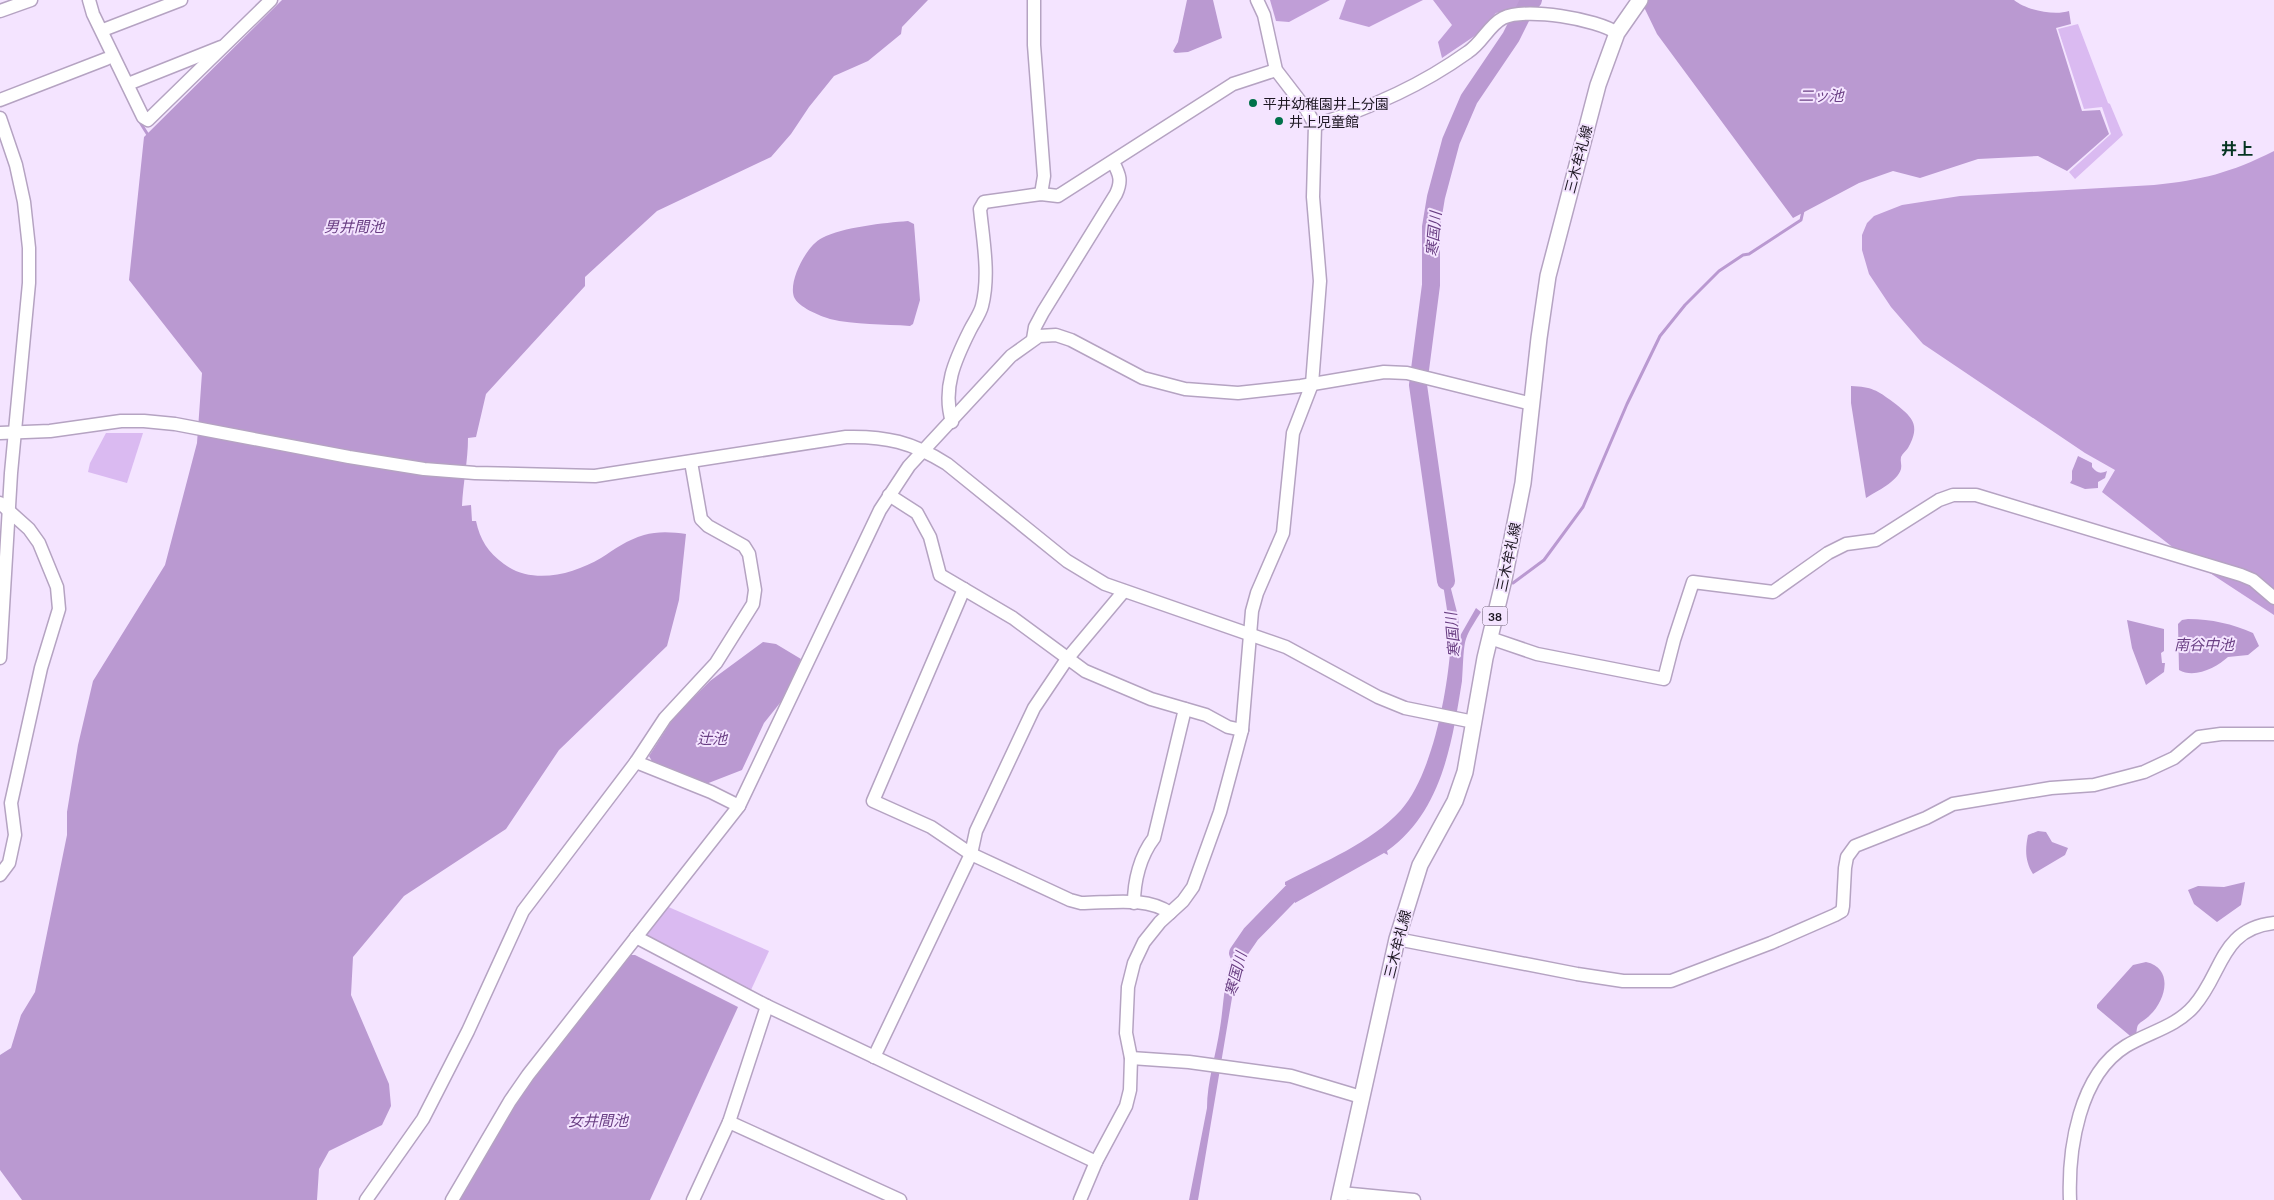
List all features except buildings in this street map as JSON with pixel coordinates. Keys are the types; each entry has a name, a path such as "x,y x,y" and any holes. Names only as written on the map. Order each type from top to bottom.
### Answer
{"main road":[{"name":"三木牟礼線","path":"1340,1196 1396,939 1420,866 1454,801 1465,772 1490,638 1523,483 1548,276 1598,85 1620,29 1640,0"}],"street":[{"path":"0,11 32,0"},
{"path":"89,0 93,14 103,30 143,117 148,120 271,0"},
{"path":"103,30 181,0"},
{"path":"1034,0 1035,63 1044,176 1041,194"},
{"path":"1080,1200 1096,1162 1126,1106 1130,1090 1131,1058 1127,1024 1128,987 1134,963 1144,942 1193,887 1220,812 1242,730 1250,634 1257,592 1283,533 1293,432 1312,384 1320,281 1313,197 1315,125 1306,109 1276,70 1264,15 1257,0"},
{"path":"1315,125 1341,117 1404,90 1472,50 1496,23 1514,15 1578,19 1620,29"},
{"path":"128,84 226,45"},
{"path":"0,100 106,59"},
{"path":"952,422 947,405 950,376 970,329 982,308 986,278 980,209 984,202 1041,194 1058,196 1233,84 1276,70"},
{"path":"0,118 16,165 28,235 29,283 15,433 5,507 0,658"},
{"path":"1033,340 1035,327 1043,312 1121,184 1120,174 1113,162"},
{"path":"452,1200 510,1101 739,806 888,495 909,466 952,422 1011,356 1039,336 1056,335 1064,337 1144,378 1185,389 1238,393 1312,384 1384,372 1407,373 1532,404"},
{"path":"0,433 121,421 175,424 381,463 474,473 595,476 846,437 874,436 897,440 926,450 947,464 1067,562 1105,584 1250,634 1311,659 1378,697 1405,708 1458,721 1474,722"},
{"path":"366,1200 423,1119 468,1031 523,911 636,762 665,718 716,663 753,604 754,590 749,554 744,546 708,526 701,519 691,462"},
{"path":"1490,638 1537,654 1664,680 1674,640 1693,582 1773,592 1828,553 1846,544 1876,540 1924,509 1953,494 1976,495 2241,574 2253,580 2274,598"},
{"path":"888,495 917,512 930,538 940,575 1013,618 1085,671 1150,698 1242,730"},
{"path":"0,875 9,862 15,835 11,803 41,668 59,609 57,587 39,543 29,529 5,507"},
{"path":"964,589 873,802 931,827 971,854 1070,900 1081,903 1134,903 1160,906 1170,913"},
{"path":"874,1057 971,854 976,831 1034,708 1067,659 1124,591"},
{"path":"1134,903 1134,886 1146,848 1154,838 1185,709"},
{"path":"1396,939 1577,974 1623,981 1671,981 1770,943 1842,911 1844,906 1844,868 1847,857 1855,846 1875,836 1920,821 1953,804 2051,788 2094,784 2144,772 2174,758 2199,737 2221,734 2274,734"},
{"path":"636,762 711,792 739,806"},
{"path":"2070,1200 2072,1144 2086,1098 2098,1072 2111,1057 2125,1047 2182,1018 2204,994 2226,949 2248,930 2274,923"},
{"path":"636,937 767,1006 1096,1162"},
{"path":"693,1200 729,1122 767,1006"},
{"path":"1131,1058 1205,1064 1308,1080 1361,1098"},
{"path":"729,1122 900,1200"},
{"path":"1340,1196 1414,1200"}],"shaded area":[{"path":"1270,0 1330,0 1289,22 1276,21"},
{"path":"1346,0 1423,0 1369,27 1339,19"},
{"path":"1433,0 1523,0 1516,9 1496,13 1479,33 1442,58 1438,42 1452,25"},
{"path":"2078,24 2108,103 2123,135 2075,179 2069,172 2111,134 2102,107 2084,109 2058,29"},
{"path":"2274,151 2274,615 2184,556 2102,492 2115,470 2085,453 1923,344 1891,307 1869,274 1862,250 1862,235 1867,223 1874,216 1902,205 1960,196 2171,183 2201,178 2229,170"},
{"path":"106,433 143,433 127,483 88,472 90,463"},
{"path":"664,905 769,951 751,990 638,937"}],"water":[{"name":"男井間池","path":"282,0 928,0 902,27 901,34 868,61 834,76 809,107 791,134 771,157 657,211 585,277 585,286 486,394 476,437 468,438 462,506 471,505 472,521 476,521 482,540 493,555 515,570 539,576 552,575 565,573 590,564 627,542 644,535 665,532 686,534 679,600 667,646 559,750 506,829 404,896 353,957 351,995 389,1084 391,1106 382,1125 329,1151 319,1169 317,1200 22,1200 0,1170 0,1055 11,1048 21,1015 35,992 67,835 67,812 78,745 93,681 165,565 197,443 202,373 129,280 144,137"},
{"path":"1187,0 1213,0 1222,38 1188,52 1175,53 1173,51 1178,42"},
{"name":"二ッ池","path":"1644,0 2014,0 2026,7 2040,11 2056,13 2069,11 2071,24 2056,28 2082,111 2100,110 2109,134 2067,171 2038,156 1978,159 1920,178 1893,171 1859,183 1793,218 1657,34 1642,3"},
{"path":"908,221 914,224 920,300 913,324 910,326 839,321 815,313 796,301 793,290 796,273 810,248 816,242 831,234 852,228"},
{"path":"1851,386 1869,388 1883,395 1909,416 1914,427 1912,440 1901,457 1899,474 1886,486 1866,498 1851,403"},
{"path":"2078,456 2092,463 2092,467 2097,472 2107,471 2105,478 2098,482 2098,488 2085,489 2070,483"},
{"path":"1443,558 1458,616 1460,636 1476,608 1481,612 1465,643 1462,681 1454,728 1441,775 1432,796 1421,817 1406,835 1387,851 1388,855 1384,853 1295,903 1294,895 1288,885 1285,885 1285,882 1346,851 1376,832 1401,810 1421,778 1429,758 1441,714 1450,653 1449,621 1440,563"},
{"path":"2127,620 2164,629 2164,651 2161,653 2162,663 2165,663 2164,672 2146,685 2132,648"},
{"name":"南谷中池","path":"2182,620 2214,621 2253,633 2259,646 2248,655 2228,657 2218,665 2205,671 2192,673 2179,670 2178,624"},
{"name":"辻池","path":"763,642 776,644 801,659 784,698 764,723 742,770 706,784 653,763 649,756 674,717 710,681"},
{"path":"2038,831 2046,832 2052,842 2068,848 2065,855 2033,874 2027,860 2026,846 2028,835"},
{"path":"2245,882 2241,905 2217,922 2194,904 2188,890 2198,886 2224,887"},
{"path":"1248,934 1251,934 1236,974 1198,1200 1189,1200 1207,1108 1208,1088 1220,1028 1228,970 1234,952"},
{"name":"女井間池","path":"628,955 635,955 738,1007 650,1200 456,1200 511,1105"},
{"path":"2146,962 2155,965 2161,971 2164,977 2163,993 2156,1009 2138,1025 2135,1040 2097,1008 2097,1005 2133,965"}],"waterway":[{"name":"寒国川","path":"1446,581 1418,385 1431,285 1431,227 1436,197 1451,141 1469,99 1511,37 1527,5 1533,0"},
{"path":"138,119 148,135"},
{"path":"1513,583 1544,560 1583,507 1627,404 1660,336 1685,305 1719,271 1801,220 1803,211"},
{"name":"寒国川","path":"1238,953 1251,934 1293,891 1313,881"}],"place":[{"name":"平井幼稚園井上分園","path":"1253,103"},
{"name":"井上児童館","path":"1279,121"}],"district":[{"name":"井上","path":"2237,148"}]}
